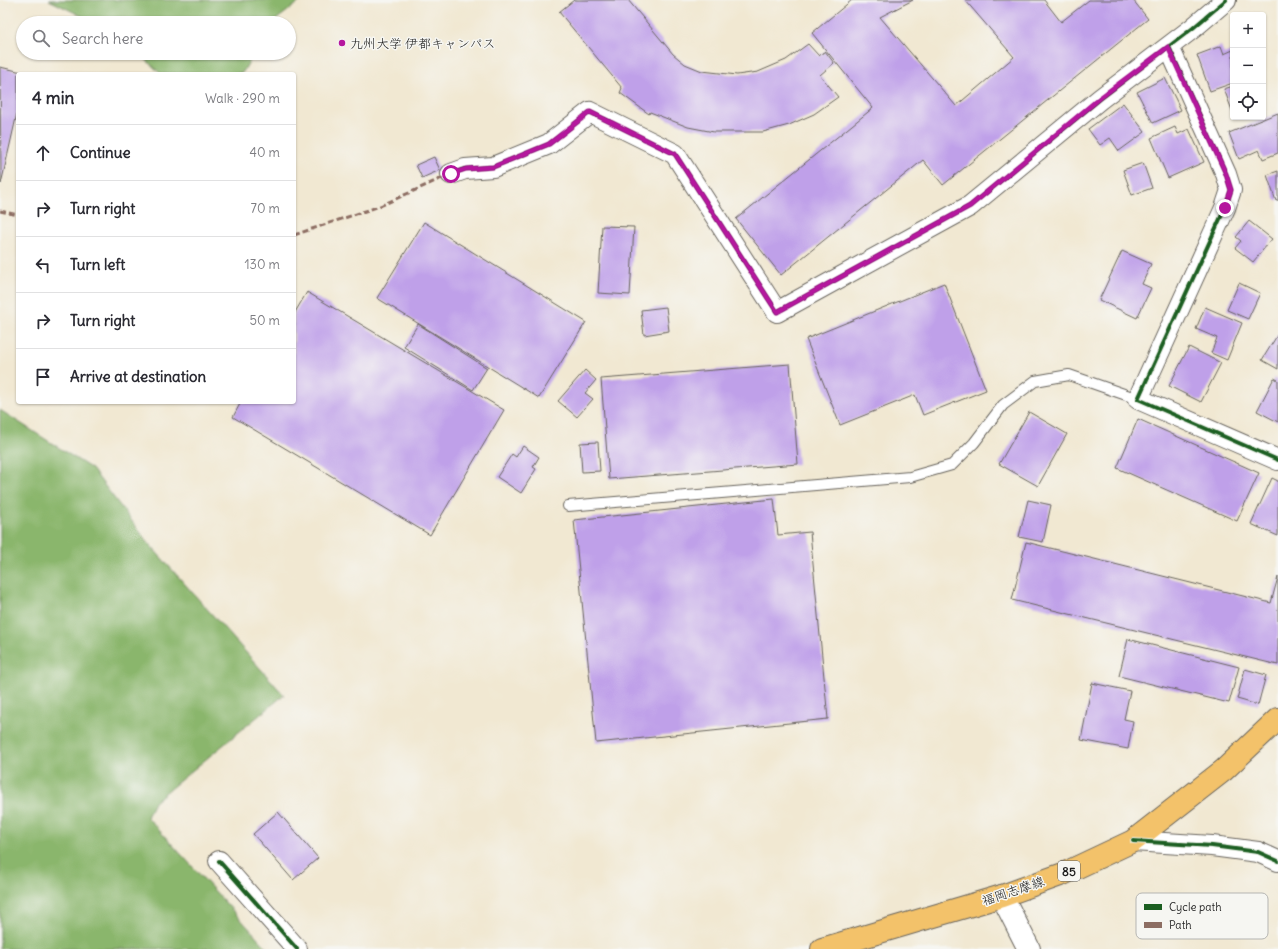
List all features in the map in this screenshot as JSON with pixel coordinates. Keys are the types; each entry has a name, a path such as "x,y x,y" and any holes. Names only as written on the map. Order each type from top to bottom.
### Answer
{"main road":[{"name":"福岡志摩線","path":"822,949 1002,896 1063,874 1133,841 1224,770 1278,719"}],"street":[{"path":"451,174 466,169 493,167 549,144 590,112 675,154 777,312 970,206 1100,98 1168,47 1226,0"},
{"path":"1168,47 1226,174 1231,190 1225,208 1138,399 1278,460"},
{"path":"1133,841 1212,846 1258,852 1278,861"},
{"path":"219,860 297,949"},
{"path":"1002,896 1029,949"}],"lane":[{"path":"568,506 910,477 952,465 974,443 1003,405 1035,381 1069,375 1138,399"}],"green space":[{"path":"49,0 302,0 281,16 82,16"},
{"path":"146,60 250,60 243,72 159,72"},
{"path":"0,410 92,469 150,545 284,695 154,802 147,817 268,949 0,949"}],"building":[{"path":"574,0 628,0 673,54 685,64 702,71 737,75 758,72 786,60 808,44 819,56 825,51 834,63 820,75 838,97 814,114 789,125 763,132 714,132 688,127 650,112 649,114 620,93 622,88 559,12"},
{"path":"852,0 913,0 880,17 956,106 1014,57 965,0 1044,0 1061,22 1089,0 1133,0 1148,19 943,185 923,160 781,275 736,219 873,108 812,33"},
{"path":"1221,46 1224,54 1230,51 1230,84 1210,91 1197,55"},
{"path":"0,67 22,72 16,72 16,118 1,184"},
{"path":"1165,78 1181,110 1153,123 1137,92"},
{"path":"1230,87 1230,105 1224,89"},
{"path":"1123,103 1145,132 1119,151 1110,138 1100,145 1088,129"},
{"path":"1278,113 1278,153 1263,159 1259,150 1239,159 1229,133 1261,120 1266,120 1266,118"},
{"path":"1175,127 1178,134 1189,129 1204,162 1168,178 1151,138"},
{"path":"434,157 440,170 422,178 416,165"},
{"path":"1143,163 1152,188 1132,195 1123,170"},
{"path":"1278,171 1278,200 1276,201 1267,175"},
{"path":"1249,221 1272,239 1253,262 1235,248 1241,241 1236,237"},
{"path":"424,222 586,322 539,398 377,298"},
{"path":"602,226 634,227 630,295 598,293"},
{"path":"1122,251 1151,264 1142,284 1151,288 1137,318 1099,300"},
{"path":"944,283 986,390 923,415 915,395 840,425 806,339"},
{"path":"1239,283 1260,293 1248,319 1227,310"},
{"path":"307,292 504,410 430,535 233,417 240,404 296,404 296,311"},
{"path":"666,307 669,331 644,335 641,310"},
{"path":"1205,307 1242,323 1227,360 1211,353 1217,338 1196,329"},
{"path":"418,324 487,368 473,390 404,347"},
{"path":"1278,334 1278,369 1262,360"},
{"path":"1189,347 1221,363 1201,402 1169,386"},
{"path":"790,364 798,464 609,479 601,379"},
{"path":"585,370 596,380 585,393 593,399 577,417 558,401"},
{"path":"1274,378 1278,380 1278,422 1257,411"},
{"path":"1029,412 1067,434 1038,486 999,464"},
{"path":"1138,419 1259,473 1237,521 1117,468"},
{"path":"598,442 600,471 582,472 580,443"},
{"path":"523,446 539,457 533,467 536,469 521,493 497,477 512,454 516,457"},
{"path":"1272,478 1278,481 1278,536 1251,524"},
{"path":"774,499 778,535 810,532 828,719 596,743 574,520"},
{"path":"1028,500 1051,505 1043,542 1019,537"},
{"path":"1026,542 1271,603 1278,577 1278,665 1012,600"},
{"path":"1128,639 1239,667 1229,703 1119,676"},
{"path":"1245,669 1266,675 1258,705 1237,699"},
{"path":"1092,683 1130,691 1124,719 1133,721 1128,749 1081,740"},
{"path":"278,812 318,858 293,880 253,834"}],"marked path":[{"path":"296,234 380,206 451,174"},
{"path":"0,211 16,215"}],"cycle path":[{"path":"451,174 465,169 493,167 549,144 590,112 675,154 777,312 970,206 1100,99 1193,28 1226,0"},
{"path":"1169,47 1226,174 1231,190 1225,208 1138,399 1278,460"},
{"path":"1133,841 1212,846 1258,852 1278,861"},
{"path":"219,861 297,949"}],"place":[{"name":"九州大学 伊都キャンパス","path":"342,43"}],"route":[{"path":"451,174 466,169 493,167 549,144 590,112 675,154 777,312 970,206 1100,98 1168,47 1226,174 1231,190 1225,208"}]}
